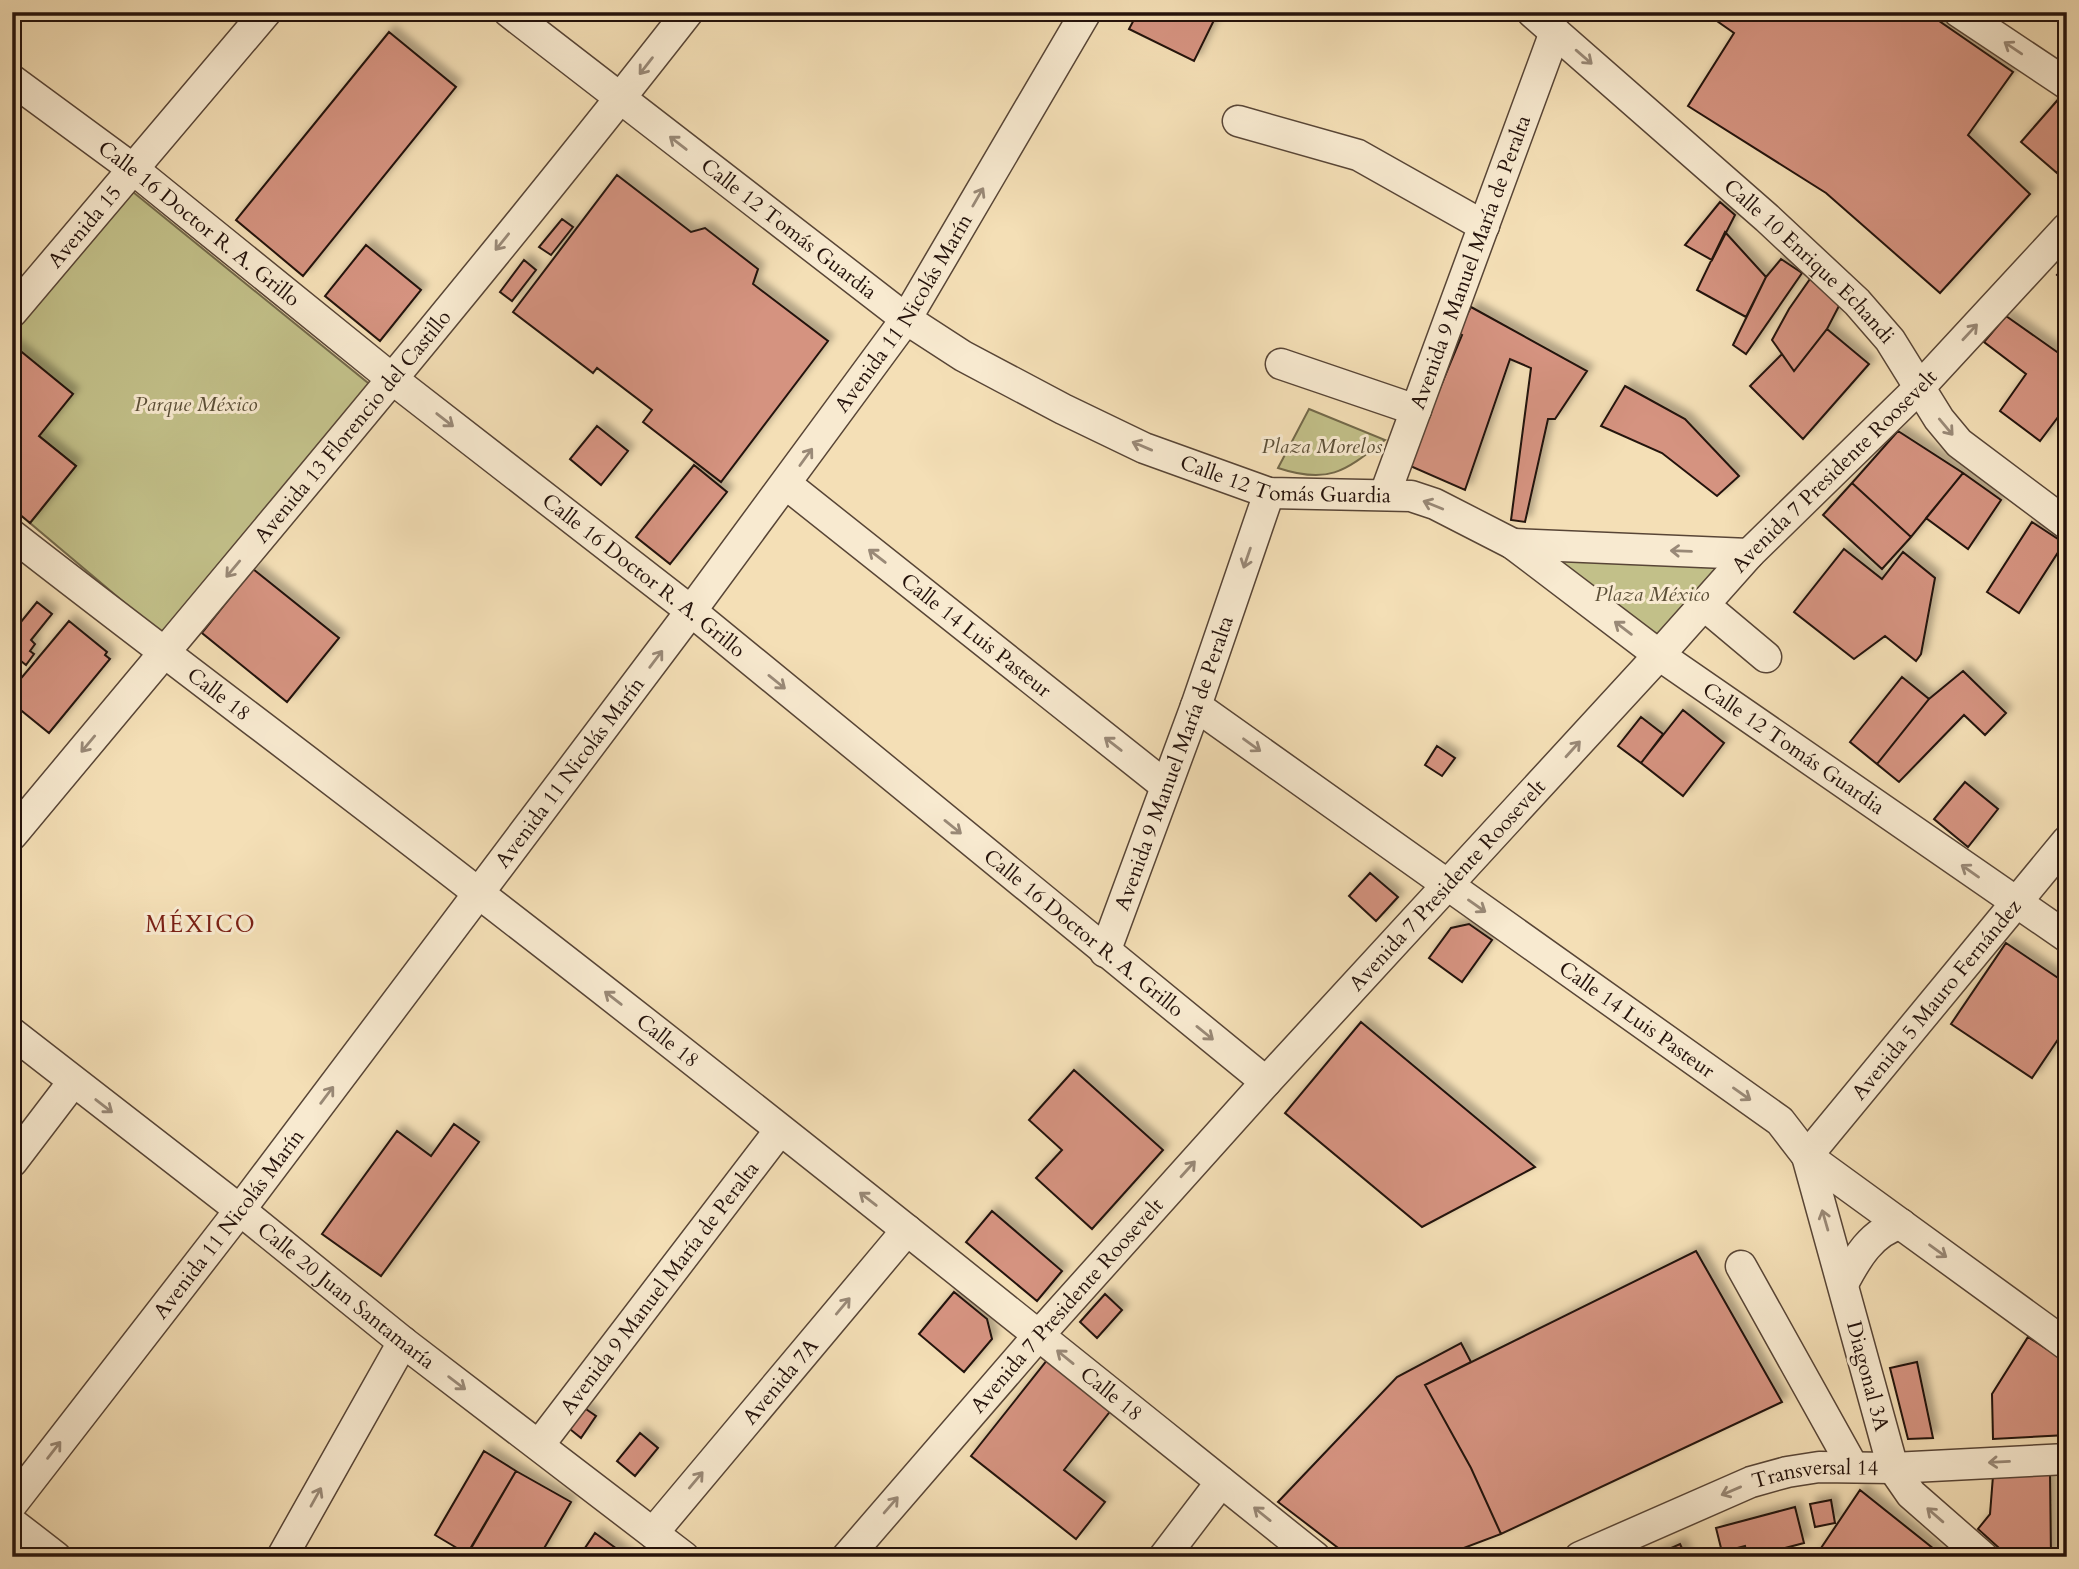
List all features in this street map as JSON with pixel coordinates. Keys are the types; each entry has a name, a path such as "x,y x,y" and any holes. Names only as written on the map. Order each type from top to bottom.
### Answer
{"street":[{"name":"Avenida 15","path":"12,312 266,12"},
{"name":"Calle 12 Tomás Guardia","path":"509,12 906,319 963,356 1144,448 1269,493 1411,496 1435,504 1513,544 1659,655 2067,937"},
{"name":"Avenida 13 Florencio del Castillo","path":"12,835 391,378 688,12"},
{"name":"Avenida 11 Nicolás Marín","path":"12,1504 240,1210 786,484 906,319 1086,12"},
{"name":"Calle 10 Enrique Echandi","path":"1532,12 1767,218 1857,302 1890,340 1939,419 1959,443 2062,512"},
{"path":"1959,12 2067,84"},
{"name":"Avenida 9 Manuel María de Peralta","path":"1385,494 1555,32"},
{"name":"Calle 16 Doctor R. A. Grillo","path":"12,80 133,169 391,378 691,611 1266,1082"},
{"path":"1238,121 1358,155 1484,226"},
{"name":"Avenida 7 Presidente Roosevelt","path":"847,1557 1038,1336 1266,1082 1749,554 1919,388 2067,228"},
{"path":"1281,364 1416,411"},
{"name":"Calle 14 Luis Pasteur","path":"786,484 1166,786"},
{"name":"Avenida 9 Manuel María de Peralta","path":"1105,952 1196,706 1269,493"},
{"name":"Calle 18","path":"12,535 163,654 479,893 907,1230 1315,1557"},
{"path":"1513,544 1749,554"},
{"path":"1703,605 1766,657"},
{"name":"Calle 14 Luis Pasteur","path":"1196,706 1780,1121 1807,1156 2067,1345"},
{"name":"Avenida 5 Mauro Fernández","path":"1807,1156 2067,841"},
{"name":"Calle 20 Juan Santamaría","path":"12,1033 240,1210 403,1342 684,1557"},
{"path":"12,1161 74,1082"},
{"name":"Avenida 9 Manuel María de Peralta","path":"539,1446 780,1130"},
{"name":"Diagonal 3A","path":"1807,1156 1893,1468"},
{"path":"1843,1284 1854,1261 1870,1242 1889,1227 1900,1224"},
{"name":"Avenida 7A","path":"653,1532 907,1230"},
{"path":"1741,1266 1853,1467"},
{"path":"282,1557 403,1342"},
{"name":"Transversal 14","path":"1580,1557 1751,1482 1787,1472 1819,1467 1893,1468 2067,1459"},
{"path":"1893,1468 1911,1494 1983,1557"},
{"path":"1164,1557 1221,1482"},
{"path":"12,1523 56,1557"}],"green space":[{"name":"Parque México","path":"133,192 373,387 164,636 30,523 76,466 39,436 12,344 12,334"},
{"name":"Plaza Morelos","path":"1309,409 1385,440 1359,460 1336,472 1311,475 1278,468"},
{"name":"Plaza México","path":"1513,544 1749,554 1659,655"}],"building":[{"path":"1138,12 1218,12 1194,61 1129,29"},
{"path":"1704,12 1926,12 2013,72 1968,135 2030,194 1940,293 1826,193 1688,106 1734,33"},
{"path":"389,32 456,87 303,276 236,220"},
{"path":"2062,95 2067,99 2067,161 2057,173 2021,142"},
{"path":"617,175 691,232 705,228 758,269 753,284 828,341 721,482 643,422 652,410 597,368 593,373 513,312"},
{"path":"1720,202 1735,215 1712,260 1685,245"},
{"path":"562,219 573,227 551,255 539,247"},
{"path":"1725,232 1766,277 1746,317 1697,290"},
{"path":"366,245 421,290 380,341 325,296"},
{"path":"1781,259 1802,273 1746,354 1733,345 1766,277"},
{"path":"524,260 536,270 512,301 500,292"},
{"path":"2067,264 2067,283 2057,275"},
{"path":"1810,279 1840,304 1827,329 1794,371 1772,340"},
{"path":"1471,307 1587,371 1555,419 1548,419 1525,522 1511,520 1531,368 1510,359 1465,490 1408,465 1462,335 1457,333"},
{"path":"2006,316 2067,359 2067,405 2040,441 2000,411 2026,374 1984,342"},
{"path":"1827,329 1869,364 1803,439 1750,386 1782,354 1794,371"},
{"path":"12,344 73,394 39,436 76,466 30,523 12,508"},
{"path":"1625,386 1685,419 1739,476 1717,496 1662,453 1601,426"},
{"path":"597,426 628,451 601,485 570,459"},
{"path":"1898,431 1963,473 1911,537 1852,483"},
{"path":"694,465 727,492 670,564 636,537"},
{"path":"1963,473 2001,500 1968,549 1926,518"},
{"path":"1852,483 1911,537 1882,569 1823,515"},
{"path":"2032,522 2064,543 2019,613 1987,592"},
{"path":"1844,549 1882,579 1903,552 1935,578 1921,654 1916,661 1885,636 1854,659 1794,612"},
{"path":"253,569 339,638 287,702 202,633"},
{"path":"37,602 52,614 31,640 35,644 30,651 34,654 26,665 16,657 12,661 12,633"},
{"path":"69,621 107,652 105,655 110,659 49,733 12,703 12,689"},
{"path":"1963,671 2006,713 1985,735 1964,715 1899,782 1877,764 1929,699"},
{"path":"1902,677 1929,699 1877,764 1850,742"},
{"path":"1683,710 1724,743 1683,796 1641,763"},
{"path":"1641,717 1663,734 1641,763 1618,746"},
{"path":"1437,746 1455,758 1442,776 1425,765"},
{"path":"1965,782 1998,809 1968,847 1934,819"},
{"path":"1370,873 1398,897 1376,921 1349,896"},
{"path":"1469,924 1492,940 1462,982 1429,958 1451,928"},
{"path":"2006,943 2067,984 2067,1026 2032,1078 1951,1024"},
{"path":"1361,1022 1535,1167 1422,1227 1285,1113"},
{"path":"1074,1070 1163,1150 1092,1229 1036,1178 1062,1150 1029,1120"},
{"path":"454,1124 479,1142 381,1276 322,1234 397,1131 431,1156"},
{"path":"992,1211 1062,1271 1037,1301 966,1242"},
{"path":"1696,1251 1782,1402 1501,1534 1471,1468 1425,1385"},
{"path":"954,1292 987,1319 992,1339 964,1372 919,1334"},
{"path":"1105,1294 1122,1310 1097,1338 1080,1322"},
{"path":"2028,1337 2067,1362 2067,1435 1993,1439 1992,1394"},
{"path":"1461,1343 1471,1362 1425,1385 1471,1468 1501,1534 1440,1557 1350,1557 1278,1502 1397,1377"},
{"path":"1048,1359 1112,1409 1064,1470 1105,1502 1076,1539 971,1456"},
{"path":"1917,1362 1933,1438 1908,1439 1890,1368"},
{"path":"580,1405 596,1416 581,1438 571,1430 568,1422"},
{"path":"640,1433 658,1448 635,1476 617,1461"},
{"path":"484,1451 516,1471 467,1554 435,1535"},
{"path":"516,1471 571,1502 539,1557 466,1557"},
{"path":"2050,1473 2051,1557 2009,1557 1978,1529 1990,1514 1993,1476"},
{"path":"1860,1490 1944,1557 1815,1557"},
{"path":"1831,1500 1835,1523 1815,1527 1810,1504"},
{"path":"1795,1507 1804,1543 1751,1557 1747,1557 1745,1546 1722,1552 1716,1528"},
{"path":"595,1533 628,1557 579,1557"},
{"path":"1680,1544 1686,1557 1651,1557"}],"district":[{"name":"MÉXICO","path":"201,924"}]}
